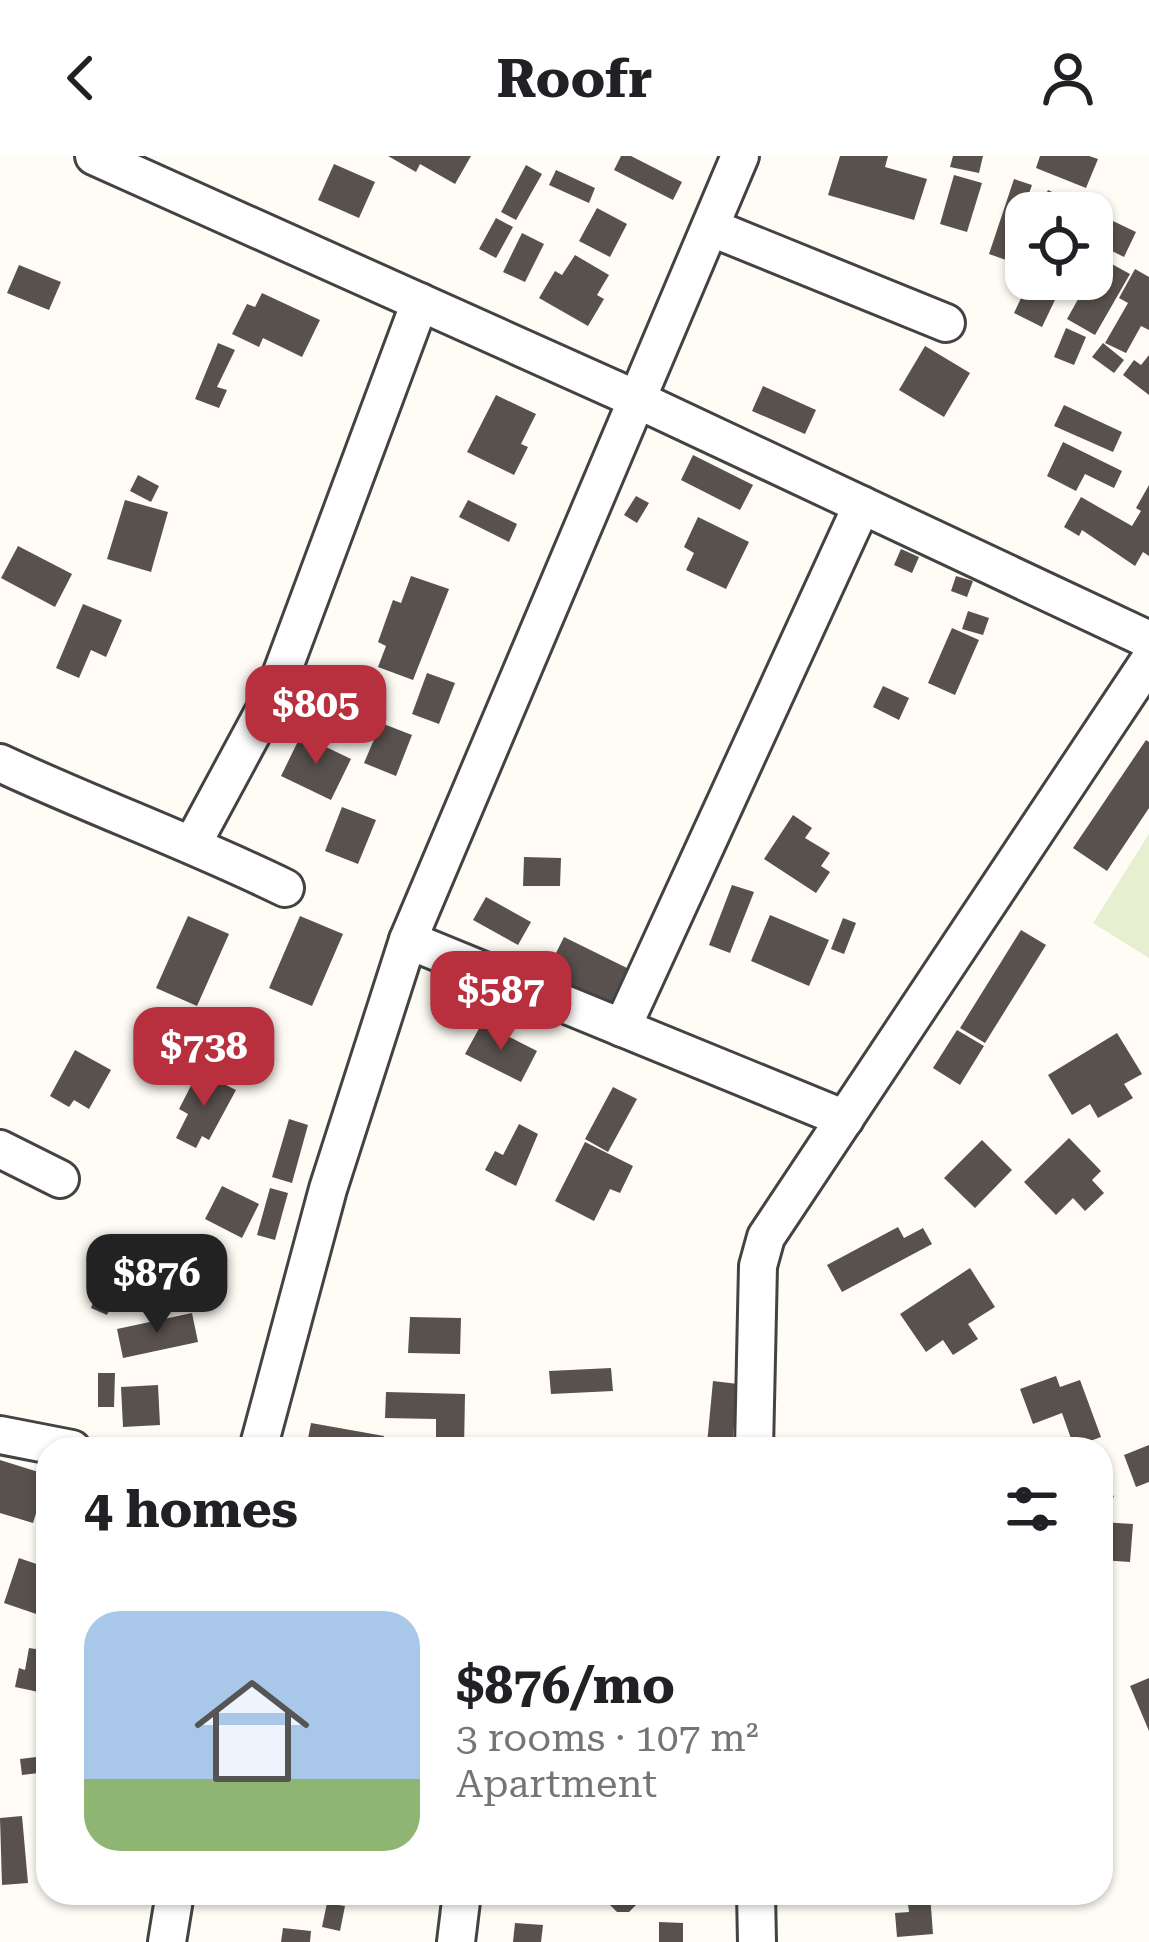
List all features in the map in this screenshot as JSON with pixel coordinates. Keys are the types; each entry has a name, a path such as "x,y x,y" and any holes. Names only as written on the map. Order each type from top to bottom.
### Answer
{"street":[{"path":"94,156 638,400 1149,640"},
{"path":"261,1437 328,1190 408,940 740,156"},
{"path":"712,228 946,323"},
{"path":"193,843 275,692 420,302"},
{"path":"622,1028 862,505"},
{"path":"754,1437 758,1266 766,1237 1149,661"},
{"path":"0,763 77,800 193,843 285,888"},
{"path":"408,940 845,1119"},
{"path":"0,1149 60,1179"},
{"path":"0,1435 36,1442"},
{"path":"166,1942 173,1905"},
{"path":"456,1942 461,1905"},
{"path":"757,1905 757,1942"}],"green space":[{"path":"1149,834 1149,958 1093,923"}],"building":[{"path":"388,156 471,156 455,184 420,164 416,172"},
{"path":"621,156 631,156 682,182 673,200 614,170"},
{"path":"840,156 888,156 885,167 927,179 914,220 828,195"},
{"path":"953,156 983,156 979,173 950,167"},
{"path":"1040,156 1098,159 1086,188 1036,168"},
{"path":"334,164 375,182 359,218 318,200"},
{"path":"526,165 542,174 516,220 501,212"},
{"path":"556,170 595,188 589,203 549,185"},
{"path":"954,175 982,183 967,232 940,224"},
{"path":"1014,179 1032,185 1030,192 1010,192"},
{"path":"1005,206 1005,260 989,254"},
{"path":"597,208 627,224 610,257 579,241"},
{"path":"496,218 513,227 496,258 479,249"},
{"path":"1113,221 1136,232 1124,257 1113,252"},
{"path":"522,233 544,244 525,282 503,272"},
{"path":"575,255 609,275 597,295 604,299 588,326 539,298 555,271 562,275"},
{"path":"19,265 61,282 49,310 7,293"},
{"path":"1113,265 1130,274 1095,335 1067,319 1078,300 1113,300"},
{"path":"1135,269 1149,277 1149,330 1141,326 1126,353 1105,343 1128,303 1119,298"},
{"path":"262,293 320,320 302,357 263,338 259,347 232,334 247,304 255,307"},
{"path":"1020,300 1055,300 1042,327 1014,313"},
{"path":"1066,328 1086,337 1074,365 1054,357"},
{"path":"218,343 235,350 217,387 227,390 219,408 195,399"},
{"path":"1103,343 1124,360 1114,373 1092,357"},
{"path":"925,346 970,373 944,417 899,390"},
{"path":"1149,355 1149,395 1123,375 1134,360 1141,365"},
{"path":"763,386 816,410 805,434 752,411"},
{"path":"496,395 536,414 521,444 528,447 514,475 467,452"},
{"path":"1064,405 1122,432 1113,452 1054,426"},
{"path":"1063,442 1122,471 1114,488 1085,474 1076,491 1047,476"},
{"path":"693,455 753,485 740,510 681,480"},
{"path":"138,475 159,486 151,502 130,491"},
{"path":"1149,485 1149,556 1143,552 1135,566 1082,530 1079,536 1064,527 1081,497 1132,526"},
{"path":"636,496 649,503 637,523 624,515"},
{"path":"125,500 168,512 151,572 107,559"},
{"path":"468,500 517,524 509,542 459,517"},
{"path":"698,517 749,542 726,589 686,570 694,553 684,547"},
{"path":"18,546 72,574 55,607 1,578"},
{"path":"901,549 919,557 912,573 894,565"},
{"path":"411,576 449,589 413,680 378,667 386,646 378,642 393,600 401,603"},
{"path":"956,576 973,581 967,597 951,591"},
{"path":"83,604 122,620 106,657 91,650 79,678 56,668"},
{"path":"968,611 989,618 983,635 962,629"},
{"path":"952,628 979,640 955,695 928,683"},
{"path":"427,673 455,683 439,724 412,714"},
{"path":"883,686 909,698 899,720 873,707"},
{"path":"381,723 412,735 396,776 364,763"},
{"path":"301,735 351,759 331,800 281,776"},
{"path":"1146,740 1149,808 1107,871 1073,848"},
{"path":"342,807 376,820 358,864 325,851"},
{"path":"793,815 812,828 805,838 830,853 821,866 830,872 816,893 764,859"},
{"path":"524,857 561,858 560,886 523,886"},
{"path":"732,885 754,892 730,953 709,945"},
{"path":"486,897 531,922 518,945 473,920"},
{"path":"770,915 829,940 809,986 751,961"},
{"path":"188,916 229,934 197,1006 156,988"},
{"path":"300,916 343,934 312,1006 269,988"},
{"path":"843,918 856,923 844,954 831,949"},
{"path":"1021,930 1046,945 985,1043 960,1028"},
{"path":"564,937 629,969 611,1005 546,973"},
{"path":"482,1023 537,1051 521,1082 465,1054"},
{"path":"957,1030 984,1046 960,1085 933,1068"},
{"path":"1117,1033 1142,1074 1124,1084 1133,1098 1098,1118 1090,1104 1072,1115 1048,1075"},
{"path":"75,1050 111,1070 89,1109 74,1100 69,1107 50,1096"},
{"path":"196,1076 205,1081 208,1076 236,1090 209,1140 202,1136 196,1148 176,1138 188,1114 179,1109"},
{"path":"613,1087 637,1099 608,1152 585,1139"},
{"path":"289,1119 308,1125 292,1183 272,1177"},
{"path":"519,1124 538,1134 516,1186 485,1170 495,1151 503,1155"},
{"path":"1069,1138 1101,1171 1092,1180 1104,1193 1085,1211 1073,1198 1056,1215 1024,1182"},
{"path":"982,1140 1012,1170 975,1208 944,1178"},
{"path":"585,1142 633,1166 620,1193 610,1189 594,1221 555,1201"},
{"path":"222,1186 259,1204 242,1238 205,1219"},
{"path":"270,1188 288,1193 275,1240 257,1235"},
{"path":"898,1227 904,1238 923,1228 932,1244 842,1292 827,1265"},
{"path":"970,1268 995,1307 968,1324 978,1339 953,1355 943,1340 926,1352 900,1314"},
{"path":"97,1292 114,1299 107,1315 91,1308"},
{"path":"192,1313 198,1342 123,1358 117,1329"},
{"path":"410,1317 461,1318 460,1354 408,1353"},
{"path":"611,1368 613,1391 551,1394 549,1371"},
{"path":"98,1373 115,1373 114,1407 98,1407"},
{"path":"1056,1376 1060,1387 1080,1380 1101,1437 1070,1437 1062,1413 1033,1424 1020,1389"},
{"path":"713,1381 738,1384 733,1437 708,1437"},
{"path":"158,1385 160,1425 123,1427 121,1387"},
{"path":"386,1392 465,1394 464,1437 436,1437 436,1419 385,1418"},
{"path":"311,1423 384,1436 384,1437 308,1437"},
{"path":"1149,1445 1149,1482 1136,1487 1124,1455"},
{"path":"0,1460 36,1471 33,1523 0,1513"},
{"path":"1113,1523 1133,1524 1130,1562 1113,1561"},
{"path":"19,1558 36,1564 36,1614 4,1603"},
{"path":"29,1648 36,1649 36,1691 15,1687 19,1668 25,1670"},
{"path":"1149,1678 1149,1731 1130,1686"},
{"path":"36,1757 36,1773 22,1775 20,1759"},
{"path":"22,1816 28,1883 2,1885 0,1818"},
{"path":"327,1905 345,1906 340,1931 322,1927"},
{"path":"610,1905 636,1905 629,1912 617,1912"},
{"path":"908,1905 931,1905 933,1934 897,1937 895,1913 909,1912"},
{"path":"659,1922 683,1923 683,1942 659,1942"},
{"path":"515,1923 543,1925 541,1942 513,1942"},
{"path":"283,1928 311,1931 310,1942 281,1942"}]}
